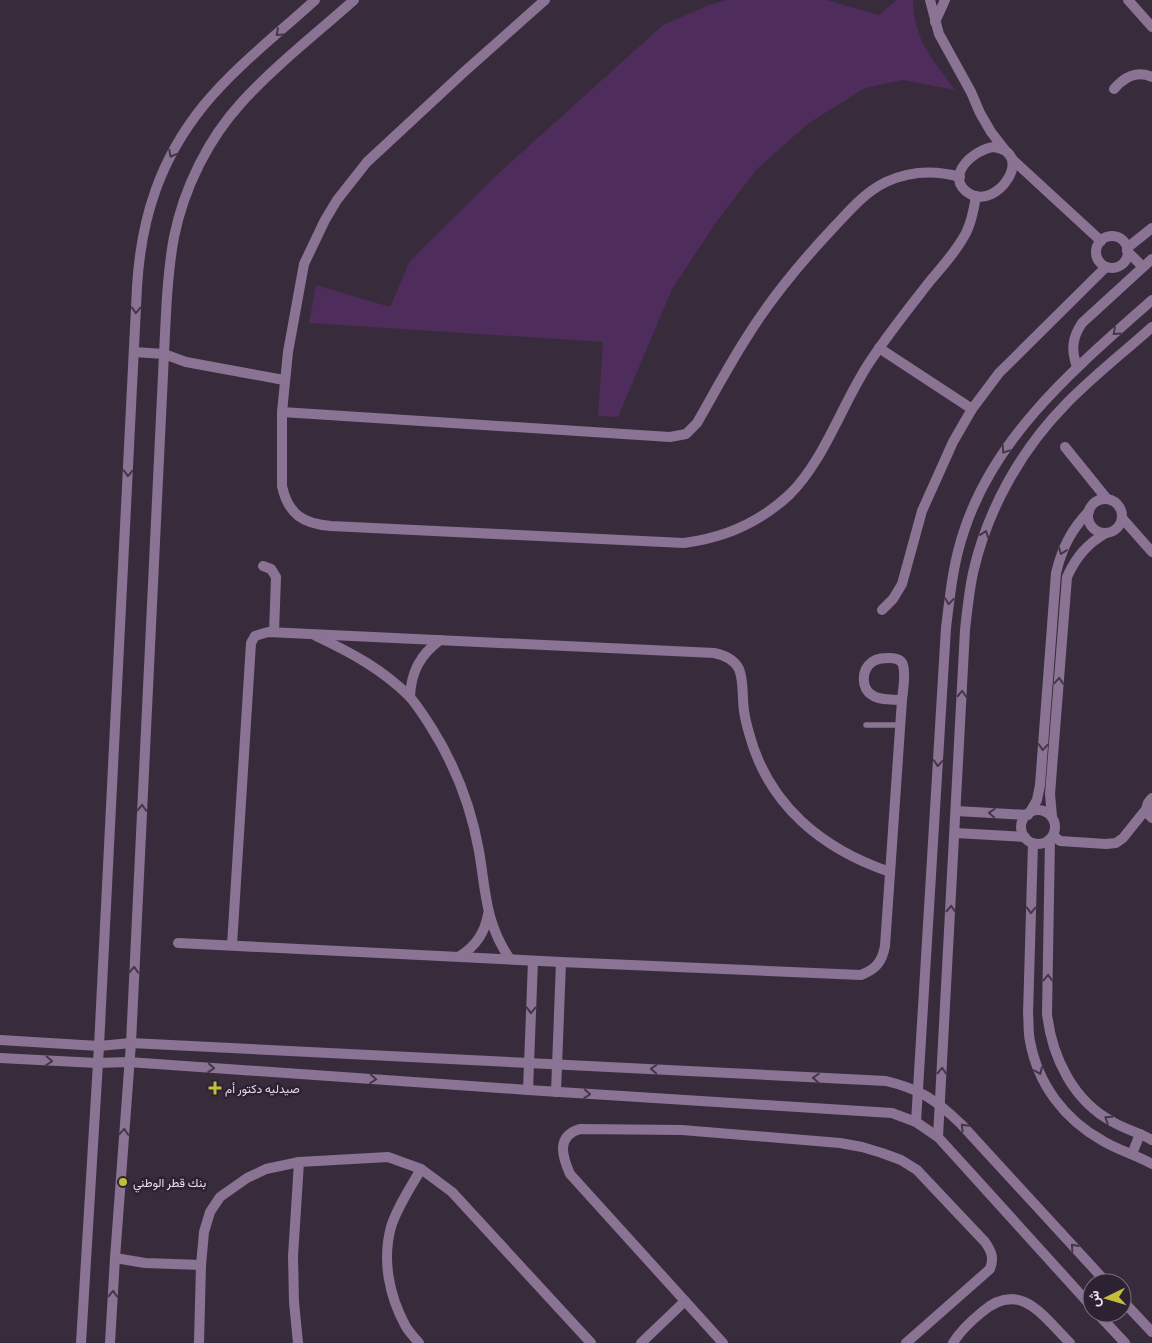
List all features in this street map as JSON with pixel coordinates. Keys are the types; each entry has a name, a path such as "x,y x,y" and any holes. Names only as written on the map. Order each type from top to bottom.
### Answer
{"street":[{"path":"81,1343 99,1046 138,268 143,230 154,194 173,151 188,126 212,97 241,67 315,0"},
{"path":"110,1343 128,1062 131,1044 170,260 175,235 190,186 213,140 257,87 354,0"},
{"path":"545,0 384,145 362,168 337,200 314,240 304,264 288,352 282,412 282,486 284,497 290,508 308,522 331,526 684,543 718,537 749,524 763,516 790,494 812,466 846,401 880,348 896,324 961,242 971,220 976,196"},
{"path":"930,0 940,34 972,92 991,132 1012,159 1101,241"},
{"path":"935,22 945,0"},
{"path":"1128,0 1151,23"},
{"path":"1114,90 1120,82 1135,74 1152,77"},
{"path":"1005,150 994,147 977,153 963,166 960,177 963,187 976,196 988,195 1003,185 1013,170 1012,159"},
{"path":"282,412 670,436 686,434 698,423 745,340 768,306 819,243 858,202 885,183 906,175 938,172 960,177"},
{"path":"1127,250 1152,228"},
{"path":"882,610 902,584 926,502 953,442 972,409 999,373 1109,267 1124,263 1127,256 1125,244 1118,238 1109,237 1101,241 1098,246 1097,256 1102,264 1109,267 1125,283"},
{"path":"1127,250 1142,267"},
{"path":"1077,367 1073,356 1073,344 1076,333 1082,323 1152,259"},
{"path":"916,1122 946,628 952,579 964,530 984,484 996,464 1041,403 1077,367 1152,300"},
{"path":"938,1137 965,630 973,574 980,547 997,503 1014,470 1046,426 1065,405 1152,326"},
{"path":"880,348 972,409"},
{"path":"134,352 164,354 186,362 284,380"},
{"path":"1065,447 1107,498 1117,503 1122,512 1122,518 1117,528 1106,533 1082,551 1073,563 1067,577 1050,802 1055,826 1052,837 1050,879 1047,1014 1054,1049 1063,1071 1076,1091 1093,1108 1112,1122 1152,1140"},
{"path":"1107,498 1096,501 1078,522 1066,540 1056,573 1040,785 1037,800 1024,818 1022,828 1029,840 1032,879 1028,1014 1030,1040 1036,1066 1048,1090 1063,1111 1082,1129 1104,1142 1152,1164"},
{"path":"1088,511 1090,524 1094,529 1106,533"},
{"path":"1122,518 1152,552"},
{"path":"263,566 272,569 276,577 274,632"},
{"path":"1056,573 1067,577"},
{"path":"946,628 965,630"},
{"path":"232,945 251,643 255,636 261,633 274,632 724,655 738,667 741,676 744,711 750,736 758,759 785,803 802,822 842,852 865,864 890,872"},
{"path":"311,634 364,661 380,672 410,698 439,739 465,795 476,835 488,913 499,942 510,959"},
{"path":"410,698 414,671 420,659 429,648 440,640"},
{"path":"1049,657 1061,659"},
{"path":"178,943 861,975 878,965 883,956 902,700 903,667 901,662 896,658 880,658 871,662 865,670 863,679 866,688 872,696 902,700"},
{"path":"1044,729 1056,730"},
{"path":"1040,785 1051,787"},
{"path":"1052,837 1060,841 1116,843 1123,838 1147,808 1152,798"},
{"path":"1147,808 1152,818"},
{"path":"956,810 1029,813 1040,810 1052,817"},
{"path":"955,833 1029,840 1042,844 1052,837"},
{"path":"1032,879 1050,879"},
{"path":"460,956 476,943 486,924 488,913"},
{"path":"1030,937 1048,936"},
{"path":"528,1090 533,961"},
{"path":"556,1092 561,962"},
{"path":"1028,1014 1047,1014"},
{"path":"0,1040 99,1046 131,1044 886,1081 918,1091 940,1104 961,1124 1098,1273"},
{"path":"0,1058 97,1064 128,1062 892,1113 916,1122 938,1137 1082,1296"},
{"path":"723,1343 570,1174 563,1158 562,1150 566,1138 573,1131 580,1129 682,1130 830,1142 862,1147 901,1160 917,1170 986,1242 992,1251 993,1260 990,1269 906,1343"},
{"path":"1132,1154 1140,1134"},
{"path":"199,1343 201,1265 204,1232 210,1212 220,1198 247,1178 266,1169 299,1162 388,1157 421,1169 452,1192 591,1343"},
{"path":"298,1343 294,1302 293,1256 299,1162"},
{"path":"419,1343 405,1326 393,1297 388,1275 387,1249 391,1227 396,1215 421,1169"},
{"path":"115,1258 145,1263 201,1265"},
{"path":"953,1343 968,1324 991,1304 1010,1298 1022,1300 1038,1310 1070,1343"},
{"path":"641,1343 685,1301"},
{"path":"1132,1311 1152,1332"},
{"path":"1106,1323 1125,1343"}],"lane":[{"path":"866,725 900,725"}],"shaded area":[{"path":"727,0 826,0 879,15 897,0 913,0 914,14 921,38 932,58 955,90 903,80 865,88 809,123 757,169 717,221 672,289 618,417 598,416 603,342 309,323 316,285 390,307 410,261 500,172 663,25 709,5"}],"place":[{"name":"صيدليه دكتور أم","path":"215,1088"},
{"name":"بنك قطر الوطني","path":"123,1182"}]}
